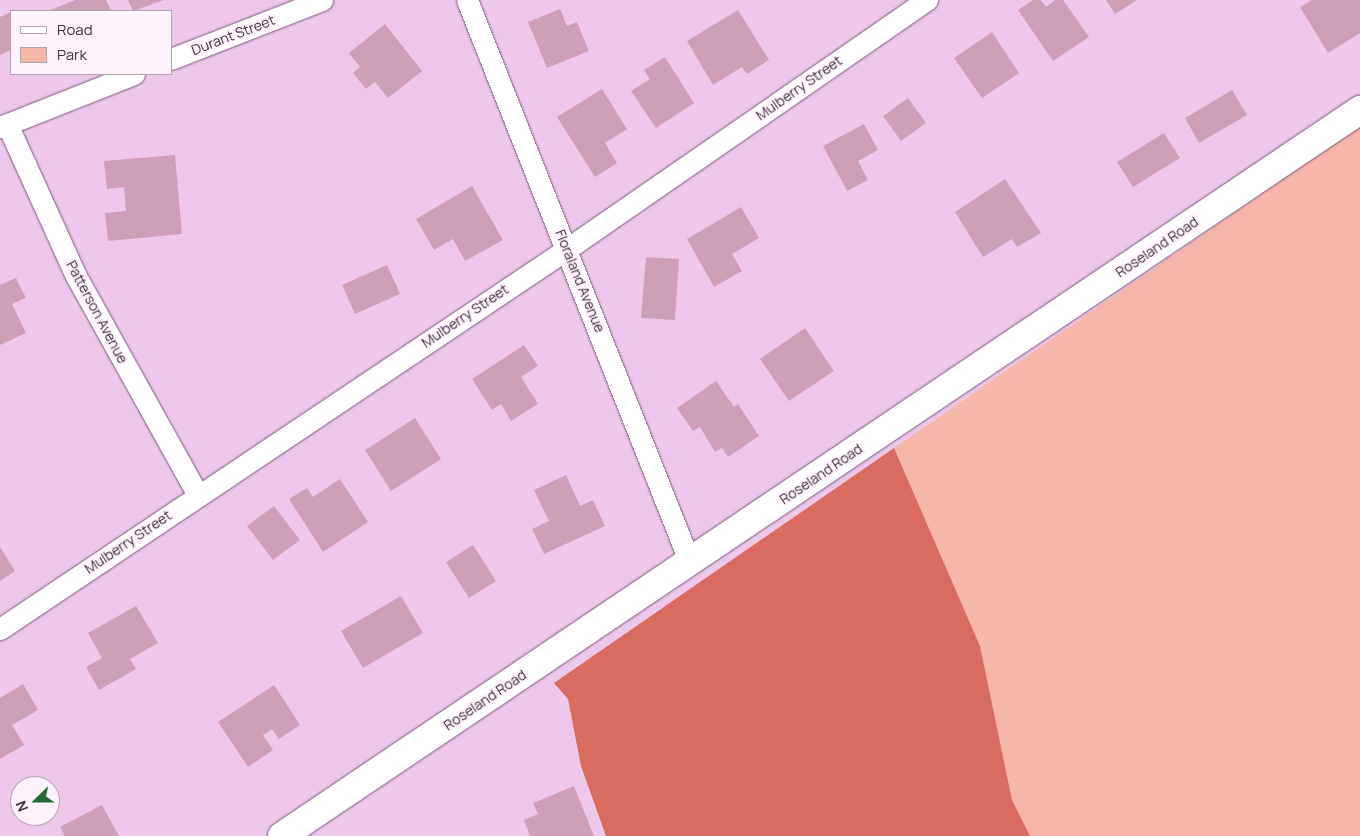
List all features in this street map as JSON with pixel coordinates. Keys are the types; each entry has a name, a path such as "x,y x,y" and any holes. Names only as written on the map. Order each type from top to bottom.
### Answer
{"main road":[{"name":"Roseland Road","path":"282,836 1360,110"}],"street":[{"name":"Durant Street","path":"172,59 322,0"},
{"name":"Floraland Avenue","path":"466,0 567,249 690,563"},
{"name":"Mulberry Street","path":"0,629 567,249 927,0"},
{"path":"3,125 131,75"},
{"name":"Patterson Avenue","path":"3,125 76,276 198,495"}],"green space":[{"path":"1360,126 1360,836 1030,836 1012,800 980,646 894,448"}],"shaded area":[{"path":"894,448 980,646 1012,800 1030,836 606,836 581,766 568,699 554,683"}],"building":[{"path":"75,0 106,0 111,10 50,10"},
{"path":"128,0 164,0 136,10 133,10"},
{"path":"1033,0 1041,0 1046,7 1055,0 1063,0 1089,37 1053,61 1018,10"},
{"path":"1106,0 1137,0 1115,14"},
{"path":"1312,0 1360,0 1360,33 1328,53 1300,7"},
{"path":"560,9 567,26 577,22 589,51 547,68 528,22"},
{"path":"738,10 769,60 747,74 742,67 713,85 687,41"},
{"path":"10,12 10,50 0,55 0,17"},
{"path":"385,24 422,71 388,98 375,82 366,89 353,73 360,67 349,53"},
{"path":"992,32 1019,73 982,98 954,58"},
{"path":"665,57 694,103 656,128 631,91 650,79 644,70"},
{"path":"602,89 627,129 605,143 617,163 595,177 557,117"},
{"path":"1232,90 1247,115 1199,143 1185,118"},
{"path":"908,98 926,123 901,141 883,116"},
{"path":"864,124 878,150 858,161 868,180 847,191 823,146"},
{"path":"1164,133 1180,158 1133,187 1117,162"},
{"path":"175,155 182,234 108,241 105,213 126,211 124,187 107,189 104,161"},
{"path":"1005,179 1041,233 1017,247 1012,239 983,257 955,212"},
{"path":"472,186 503,240 465,261 453,239 434,250 416,219"},
{"path":"741,207 759,238 732,254 742,271 714,287 687,239"},
{"path":"646,257 679,259 675,320 641,318"},
{"path":"387,265 400,294 355,314 342,285"},
{"path":"16,278 26,298 12,304 26,333 0,345 0,285"},
{"path":"805,328 834,371 789,401 760,359"},
{"path":"524,345 538,366 521,377 538,404 511,421 501,404 492,410 472,379"},
{"path":"716,381 734,407 738,404 759,436 728,457 722,448 715,452 700,427 693,431 677,408"},
{"path":"415,418 441,459 391,491 365,450"},
{"path":"566,475 580,506 593,500 605,526 544,554 532,529 549,521 534,490"},
{"path":"340,479 368,522 323,552 289,499 307,488 313,497"},
{"path":"274,506 300,540 273,560 247,526"},
{"path":"473,545 496,581 469,598 446,562"},
{"path":"0,547 15,571 0,581"},
{"path":"401,596 423,633 363,668 341,631"},
{"path":"136,606 158,643 130,659 136,669 99,690 86,667 102,658 88,633"},
{"path":"23,684 38,710 12,725 24,745 0,759 0,698"},
{"path":"274,685 300,725 279,739 272,729 263,735 273,750 248,767 218,722"},
{"path":"574,786 594,836 530,836 524,820 538,814 533,803"},
{"path":"102,805 119,836 65,836 60,827"}]}
